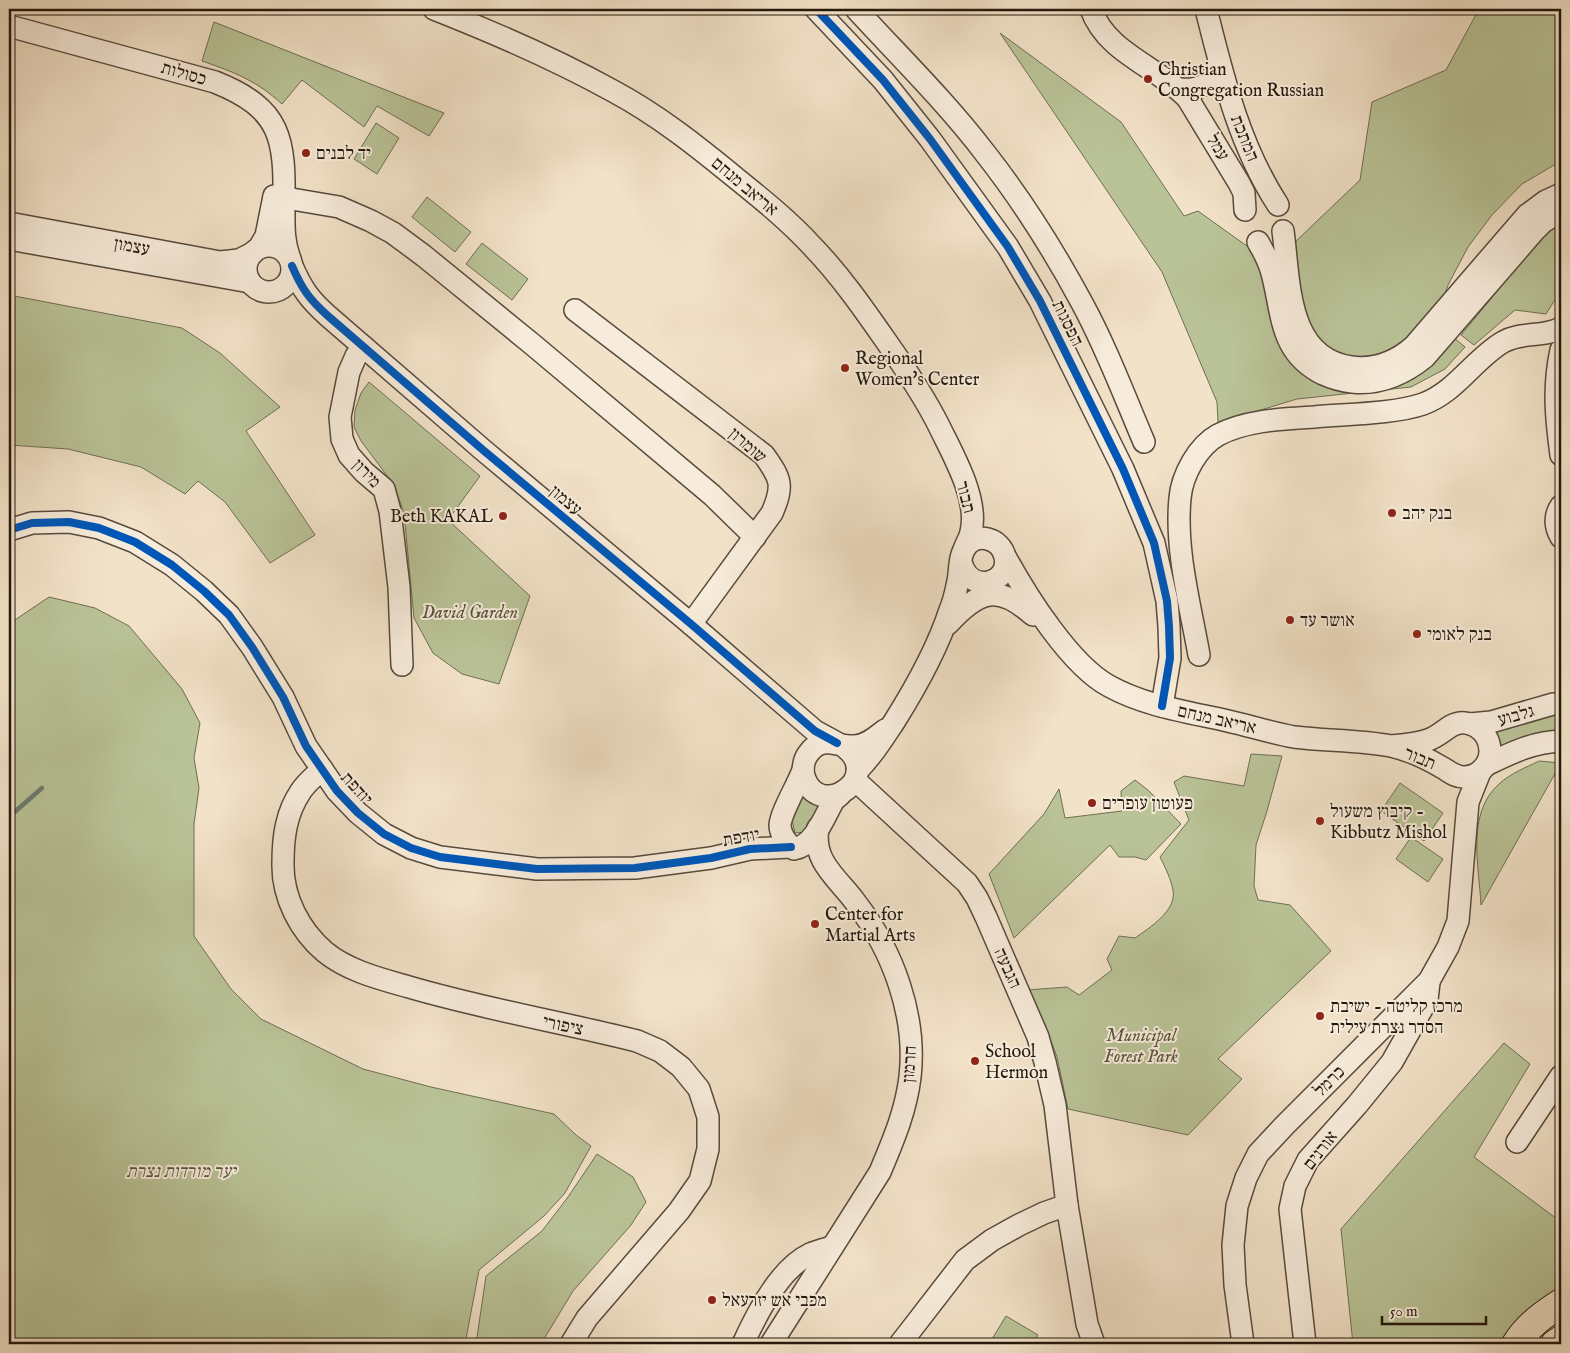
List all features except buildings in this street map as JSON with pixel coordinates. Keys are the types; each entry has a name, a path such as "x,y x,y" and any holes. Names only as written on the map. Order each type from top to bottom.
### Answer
{"highway":[{"path":"1516,1344 1536,1321 1561,1303"},
{"path":"1555,1344 1561,1340"}],"street":[{"name":"אריאב מנחם","path":"434,9 490,32 614,92 664,122 692,142 786,220 837,275 892,349 936,419 960,470"},
{"name":"הפסגות","path":"816,9 882,80 930,139 1008,247 1044,309 1124,469 1154,544 1167,601 1170,658 1162,706"},
{"path":"856,9 953,114 986,154 1051,248 1083,304 1098,335 1144,442"},
{"name":"עמל","path":"1090,9 1111,41 1125,53 1179,88 1197,112 1239,183 1244,193 1245,210"},
{"name":"המתכת","path":"1206,9 1219,63 1238,125 1260,176 1278,205"},
{"name":"כסולות","path":"9,26 171,68 238,91 256,103 269,117 282,146 279,196 285,246 291,263"},
{"path":"1179,88 1199,88 1216,73 1219,63"},
{"path":"1283,232 1272,241 1265,243 1251,239 1243,227 1242,220 1245,210 1258,200 1272,201 1278,205 1285,217 1283,232 1294,312 1301,333 1325,359 1347,366 1371,367 1396,359 1414,346 1527,216 1546,200 1561,194"},
{"path":"279,196 339,208 371,221 393,233 525,338 698,483 755,537"},
{"name":"כסולות","path":"256,250 266,236 279,196"},
{"path":"1258,242 1266,256 1285,332 1295,352 1303,361 1328,376 1342,381 1367,382 1395,377 1407,371 1425,356 1535,230 1543,222 1561,211"},
{"name":"עצמון","path":"9,223 220,262 239,260 256,250"},
{"name":"עצמון","path":"9,239 250,282"},
{"path":"274,246 282,250 291,263 292,274 288,282 278,290 263,291 250,282 247,275 248,259 256,250 274,246"},
{"name":"עצמון","path":"291,263 301,286 321,310 815,731 839,744"},
{"name":"עצמון","path":"278,290 299,297 321,310"},
{"name":"שומרון","path":"575,310 764,455 774,468 780,482 778,499 772,514 691,624"},
{"path":"1534,335 1548,333 1561,328"},
{"path":"1198,655 1181,548 1180,496 1193,460 1204,447 1218,436 1242,427 1281,420 1399,409 1424,404 1456,384 1503,342 1524,334 1542,337 1560,355 1555,409 1561,455"},
{"name":"מירון","path":"364,347 356,356 349,372 340,417 342,439 349,455 364,472 384,489 390,511 399,587 402,665"},
{"name":"תבור","path":"960,470 1026,594"},
{"name":"תבור","path":"947,620 955,594 963,554 971,533 972,506 960,470"},
{"path":"1560,506 1556,518 1556,528 1561,537"},
{"name":"יודפת","path":"9,530 32,523 60,522 99,528 135,542 172,565 204,590 229,615 252,647 283,697 306,746 337,792 358,813 384,834 411,848 440,857 537,868 635,868 711,858 765,847 793,848"},
{"path":"978,538 990,538 1003,552 1005,566 1002,573 996,578 989,582 978,582 965,574 963,554 971,541 978,538"},
{"path":"782,816 780,827 788,844 793,848 801,848 808,843 834,800 850,788 856,776 918,685 947,620 969,590 975,585 1000,580 1018,587 1026,594"},
{"path":"947,620 967,604 988,595 999,594 1020,603 1060,638"},
{"name":"אריאב מנחם","path":"1026,594 1084,666 1108,685 1130,696 1162,706 1293,736 1391,746"},
{"name":"גלבוע","path":"1470,724 1491,722 1553,704 1560,704"},
{"name":"עצמון","path":"786,706 794,716 805,738 807,748 804,765"},
{"name":"תבור","path":"1391,746 1408,745 1429,739 1460,723 1470,724"},
{"path":"840,795 821,795 806,782 804,765 813,748 821,743 854,746 864,744 893,724"},
{"path":"1470,724 1480,729 1487,736 1490,745 1490,756 1483,768"},
{"name":"תבור","path":"1444,732 1438,742 1437,751 1439,760 1448,771"},
{"name":"גלבוע","path":"1483,768 1519,749 1548,741 1561,741"},
{"path":"839,744 849,750 853,756 856,762 856,776"},
{"name":"תבור","path":"1391,746 1412,752 1462,777 1471,776 1483,768"},
{"name":"יודפת","path":"739,851 775,826 798,784 804,765"},
{"name":"כרמל","path":"1243,1344 1233,1245 1237,1206 1246,1178 1258,1154 1284,1126 1429,981 1448,948 1458,921 1468,802 1483,768"},
{"name":"ציפורי","path":"322,769 301,790 288,817 283,843 282,871 287,894 296,918 310,938 326,953 346,965 375,977 445,997 637,1041 660,1051 681,1067 699,1089 708,1117 708,1149 700,1181 679,1211 587,1318 571,1344"},
{"name":"כרמל","path":"1448,771 1459,798 1465,832"},
{"name":"הגבעה","path":"856,776 967,884 977,898 1038,1036 1055,1105 1067,1205 1087,1324 1094,1344"},
{"name":"חרמון","path":"771,1344 880,1172 904,1110 910,1076 911,1035 906,1006 897,979 886,953 870,924 856,903 825,866 815,842 818,828"},
{"name":"חרמון","path":"793,848 810,858 838,881"},
{"name":"אורנים","path":"1305,1344 1290,1209 1295,1186 1308,1160 1392,1062 1408,1037 1427,1000 1429,981"},
{"path":"1517,1142 1561,1076"},
{"path":"900,1344 965,1260 992,1240 1019,1225 1067,1205"},
{"path":"743,1344 751,1325 772,1290 783,1276 809,1254 832,1247"}],"green space":[{"path":"1479,9 1561,9 1561,161 1522,184 1492,215 1468,247 1448,285 1435,322 1465,347 1445,369 1411,387 1297,399 1218,423 1217,402 1162,272 1000,33 1121,122 1184,216 1198,211 1272,264 1360,180 1372,102 1446,70"},
{"path":"214,22 444,113 429,136 377,106 364,127 302,80 282,104 245,78 202,61"},
{"path":"376,123 399,138 377,174 354,159"},
{"path":"427,197 471,232 455,252 412,217"},
{"path":"1561,223 1561,290 1546,314 1515,310 1474,345 1461,335 1547,231"},
{"path":"482,243 528,279 512,300 466,264"},
{"path":"9,295 182,328 220,353 280,407 246,431 315,535 270,563 225,502 198,481 185,494 141,467 68,449 9,445"},
{"name":"David Garden","path":"369,382 480,476 448,520 530,596 499,684 462,674 433,653 414,618 404,513 394,485 361,441 354,427 355,410 361,393"},
{"name":"יער מורדות נצרת","path":"49,597 95,608 129,626 182,689 200,723 194,758 199,788 194,824 194,936 231,989 261,1019 363,1069 431,1087 554,1114 591,1146 565,1193 544,1216 479,1270 465,1344 9,1344 9,624"},
{"path":"1561,712 1561,735 1502,752 1495,731"},
{"name":"Municipal Forest Park","path":"1251,754 1282,756 1256,845 1254,886 1258,900 1290,905 1331,951 1218,1059 1242,1079 1188,1135 1068,1109 1057,1057 1046,1028 1027,990 1067,987 1079,995 1112,970 1107,959 1119,936 1135,938 1161,918 1171,905 1173,890 1168,873 1160,857 1189,820 1174,782 1184,776 1244,786"},
{"path":"1539,761 1561,763 1481,905 1477,841 1478,825 1482,810 1489,796 1499,784 1513,774"},
{"path":"1135,780 1148,790 1181,824 1146,860 1135,857 1119,857 1110,845 1014,938 989,874 1044,814 1059,789 1065,818 1122,811 1121,791"},
{"path":"1400,783 1443,813 1424,841 1381,811"},
{"path":"803,792 820,804 805,832 795,833 792,820"},
{"path":"1411,837 1443,859 1428,882 1396,859"},
{"path":"1504,1043 1530,1064 1474,1157 1561,1222 1561,1287 1528,1312 1501,1344 1353,1344 1341,1229"},
{"path":"597,1154 633,1177 646,1202 631,1225 573,1291 541,1344 476,1344 486,1276 542,1231"},
{"path":"1006,1316 1038,1335 1032,1344 989,1344"}],"waterway":[{"path":"9,817 42,788"}],"cycle path":[{"path":"816,9 883,80 930,139 1008,247 1040,301 1123,469 1154,543 1167,601 1169,626 1170,658 1162,706"},
{"path":"292,266 307,293 328,316 815,731 837,743"},
{"path":"9,530 32,523 69,522 99,528 135,542 172,565 204,591 229,615 252,647 283,697 306,746 337,791 358,813 384,834 411,848 440,857 537,869 635,868 711,858 750,849 791,847"}],"place":[{"name":"Christian Congregation Russian","path":"1148,79"},
{"name":"יד לבנים","path":"306,153"},
{"name":"Regional Women's Center","path":"845,368"},
{"name":"בנק יהב","path":"1392,513"},
{"name":"Beth KAKAL","path":"503,516"},
{"name":"אושר עד","path":"1290,620"},
{"name":"בנק לאומי","path":"1417,634"},
{"name":"פעוטון עופרים","path":"1092,803"},
{"name":"קיבוץ משעול - Kibbutz Mishol","path":"1320,821"},
{"name":"Center for Martial Arts","path":"815,924"},
{"name":"מרכז קליטה - ישיבת הסדר נצרת עילית","path":"1320,1016"},
{"name":"School Hermon","path":"975,1061"},
{"name":"מכבי אש יזרעאל","path":"712,1300"}]}
